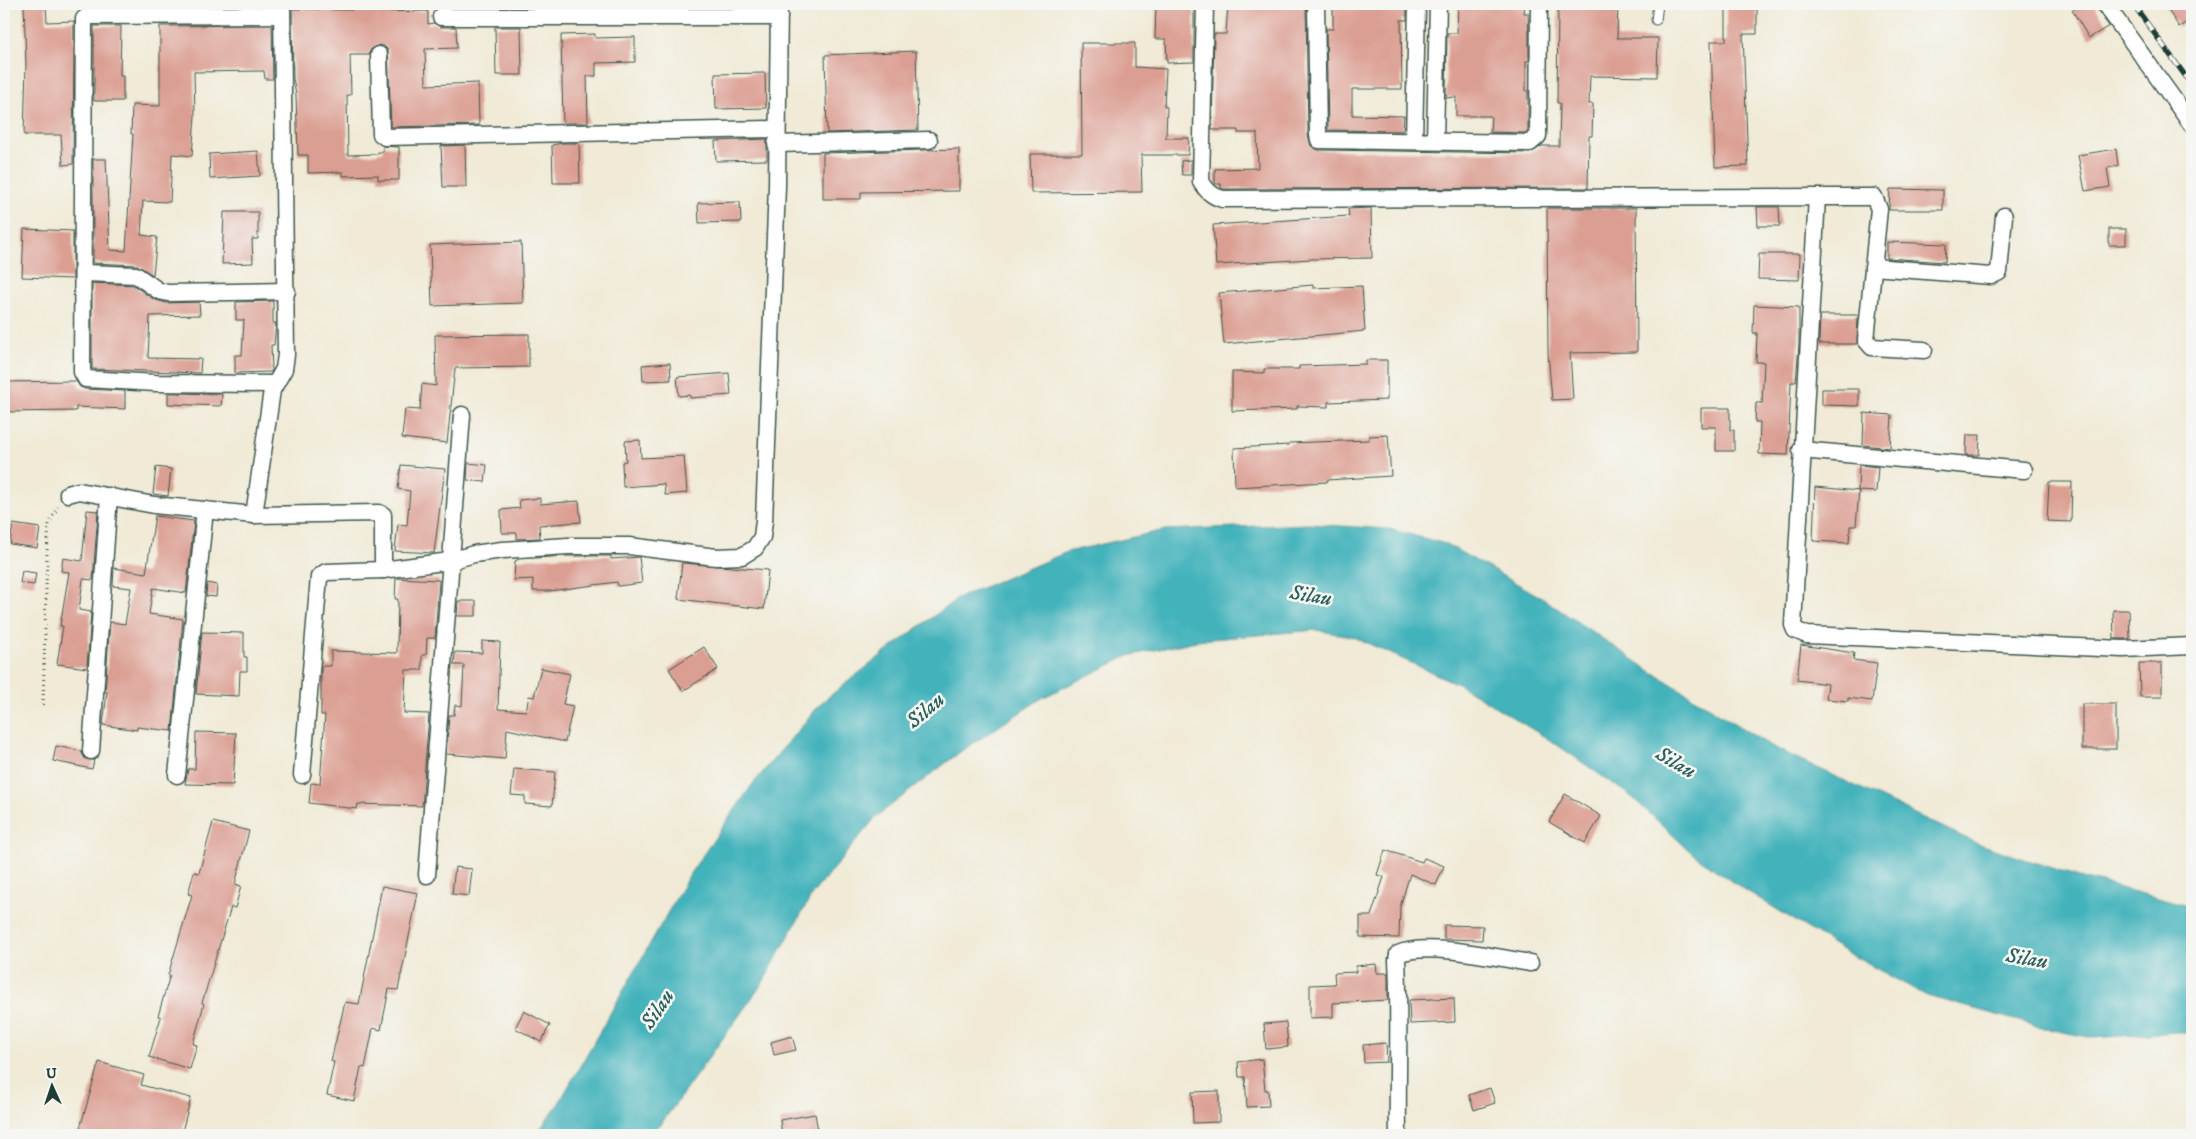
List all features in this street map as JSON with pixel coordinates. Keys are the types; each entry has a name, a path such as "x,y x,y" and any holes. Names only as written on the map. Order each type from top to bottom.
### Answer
{"street":[{"path":"1205,4 1201,182 1209,193 1216,198 1222,200 1874,198 1879,209 1866,340 1872,347 1924,350"},
{"path":"1316,4 1318,135 1320,140 1530,143 1536,140 1538,136 1539,4"},
{"path":"1414,140 1417,4"},
{"path":"1435,141 1438,4"},
{"path":"2105,4 2192,126"},
{"path":"254,516 274,384 286,362 287,291 282,9 173,10 88,16 84,19 82,372 86,379 165,383 274,384"},
{"path":"302,775 319,577 326,572 383,570 450,561 474,554 502,550 568,546 630,546 716,557 742,556 755,548 762,537 777,186 776,137 779,10 441,17"},
{"path":"379,55 380,134 386,137 776,137 929,140"},
{"path":"1816,197 1801,450 1793,625 1795,630 1801,633 2123,649 2192,646"},
{"path":"1873,267 1992,276 1999,272 2004,216"},
{"path":"84,273 136,275 160,291 168,293 287,291"},
{"path":"427,875 462,415"},
{"path":"1801,450 2024,470"},
{"path":"68,494 79,490 154,505 254,516 379,512 383,515 383,570"},
{"path":"91,751 109,496"},
{"path":"177,775 205,510"},
{"path":"1398,1135 1398,954 1413,951 1455,950 1530,963"}],"lane":[{"path":"1656,20 1658,4"}],"path":[{"path":"43,705 49,524 56,510 68,494"}],"water":[{"name":"Silau","path":"1309,524 1389,529 1446,544 1539,596 1646,668 1769,745 1976,843 2079,877 2192,907 2192,1032 2094,1038 2048,1029 1927,996 1844,951 1731,881 1693,854 1632,797 1553,742 1460,685 1354,637 1316,630 1200,640 1128,656 1042,698 960,752 876,817 813,893 762,984 661,1124 647,1135 536,1135 559,1103 691,872 752,785 822,702 958,598 1067,552 1165,530"}],"building":[{"path":"24,4 46,4 47,22 74,21 73,164 63,165 61,135 24,135 26,64"},
{"path":"79,4 111,4 111,6 88,6 80,10"},
{"path":"1156,4 1194,4 1194,62 1167,63 1166,39 1155,39"},
{"path":"1228,4 1306,4 1308,135 1311,146 1318,150 1530,153 1542,146 1559,146 1560,103 1557,103 1558,4 1618,4 1617,38 1658,38 1657,77 1590,76 1589,104 1593,104 1592,136 1589,136 1588,188 1224,189 1221,188 1221,184 1215,184 1215,169 1258,168 1257,133 1238,133 1238,130 1212,130 1214,34 1226,34"},
{"path":"1333,4 1407,4 1407,20 1401,20 1402,89 1352,89 1352,115 1404,116 1403,131 1328,130 1326,29 1333,29"},
{"path":"1458,4 1525,4 1524,13 1528,13 1529,34 1529,61 1526,61 1528,131 1526,133 1490,132 1491,116 1456,116 1456,97 1446,98 1447,33 1457,33"},
{"path":"1726,4 1757,4 1757,34 1743,34 1748,166 1715,167 1711,41 1726,41"},
{"path":"2083,4 2095,4 2097,10 2109,26 2089,38 2072,10"},
{"path":"2164,4 2192,4 2192,19 2179,27"},
{"path":"352,7 379,7 379,12 428,11 428,24 434,23 441,27 456,27 457,48 425,49 426,85 478,83 479,125 391,127 388,50 384,46 378,45 370,50 369,55 350,55 351,95 347,95 348,155 378,154 378,152 383,152 383,146 399,147 399,180 378,180 378,175 343,176 343,172 308,173 308,155 298,155 296,95 293,78 292,9 352,10"},
{"path":"272,25 273,79 265,79 264,71 194,72 195,116 192,156 172,154 170,202 143,201 141,235 157,237 153,275 137,265 93,263 93,159 106,159 110,250 126,251 133,134 131,134 132,105 160,106 160,26"},
{"path":"94,26 121,26 120,76 123,76 123,101 94,101"},
{"path":"495,27 521,27 522,75 496,75"},
{"path":"595,34 595,38 635,37 635,62 596,63 596,76 587,76 588,123 563,123 561,35"},
{"path":"1081,43 1135,43 1135,67 1166,69 1164,106 1167,107 1166,138 1189,138 1188,155 1141,155 1142,192 1031,193 1030,154 1082,154"},
{"path":"916,51 918,130 827,133 825,55"},
{"path":"765,73 766,108 716,109 715,74"},
{"path":"767,139 767,160 716,161 715,141"},
{"path":"579,143 580,183 553,183 552,145"},
{"path":"465,145 466,187 443,187 441,146"},
{"path":"959,149 959,191 861,192 861,199 823,199 823,153"},
{"path":"2116,149 2118,166 2107,168 2110,187 2085,191 2078,155"},
{"path":"258,151 260,176 210,179 209,154"},
{"path":"1191,160 1191,175 1182,175 1181,161"},
{"path":"1890,189 1943,190 1943,210 1889,210"},
{"path":"740,202 741,222 699,223 698,203"},
{"path":"1757,207 1779,207 1780,226 1758,226"},
{"path":"1371,208 1372,258 1311,259 1216,265 1213,225 1349,216 1348,209"},
{"path":"1547,208 1636,208 1637,352 1570,353 1573,399 1552,400 1548,353"},
{"path":"224,212 258,212 258,239 252,239 253,263 222,264"},
{"path":"24,229 73,231 73,279 22,277"},
{"path":"2109,229 2126,229 2126,245 2109,245"},
{"path":"521,242 523,303 432,306 430,245"},
{"path":"1887,242 1946,244 1945,262 1887,258"},
{"path":"1759,254 1800,254 1799,280 1758,279"},
{"path":"92,283 133,285 153,299 166,303 199,302 200,315 150,316 148,358 201,359 200,373 92,369"},
{"path":"1313,285 1313,288 1362,286 1365,331 1224,344 1219,293"},
{"path":"273,301 273,323 276,323 274,345 271,345 271,372 235,373 235,355 242,355 244,320 236,320 236,302"},
{"path":"1754,305 1799,307 1799,344 1796,382 1791,382 1788,455 1759,454 1760,422 1755,422 1756,403 1762,403 1764,362 1756,362 1757,333 1753,333"},
{"path":"1820,315 1858,315 1857,344 1819,344"},
{"path":"529,334 529,367 455,368 447,443 402,438 405,409 420,410 422,384 436,386 435,335"},
{"path":"1366,360 1387,360 1387,400 1328,402 1328,407 1297,406 1297,409 1232,411 1232,372 1264,373 1264,369 1299,369 1299,366 1366,364"},
{"path":"670,363 671,380 643,381 642,365"},
{"path":"729,373 731,395 690,398 690,395 679,396 677,377"},
{"path":"76,381 80,387 85,389 125,391 125,409 76,407 76,411 4,412 4,382"},
{"path":"1822,389 1859,389 1859,406 1822,405"},
{"path":"168,393 222,394 221,406 168,404"},
{"path":"1701,408 1730,408 1730,430 1734,430 1734,451 1716,451 1716,427 1701,427"},
{"path":"1864,413 1892,415 1890,448 1863,445"},
{"path":"1388,435 1391,476 1235,487 1234,448 1289,445 1289,443 1369,440 1369,436"},
{"path":"1967,435 1980,435 1979,455 1966,455"},
{"path":"640,440 641,458 684,456 687,493 665,495 664,484 623,487 622,462 626,461 625,441"},
{"path":"468,463 487,465 485,482 467,480"},
{"path":"401,465 445,469 434,553 395,551 398,524 407,525 410,491 398,489"},
{"path":"1859,465 1878,467 1876,492 1858,491"},
{"path":"156,467 171,469 168,496 153,494"},
{"path":"2049,482 2072,482 2071,522 2047,521"},
{"path":"1815,487 1859,491 1856,526 1850,526 1849,543 1813,541"},
{"path":"540,498 540,504 579,501 581,522 539,525 540,538 517,539 517,533 502,533 501,510 520,508 519,500"},
{"path":"87,510 98,511 93,580 83,579 79,610 91,612 87,668 57,664 63,626 60,626 69,572 61,571 63,558 82,561"},
{"path":"155,516 194,521 186,593 153,588 149,614 183,619 172,731 137,727 137,730 103,725 107,692 105,692 110,622 125,624 131,588 113,586 114,568 146,573"},
{"path":"13,524 40,528 37,548 10,544"},
{"path":"611,556 611,559 639,557 642,583 618,586 617,582 549,591 533,591 533,579 514,580 515,561 519,559"},
{"path":"682,563 768,570 764,609 678,599"},
{"path":"22,571 36,573 34,585 20,583"},
{"path":"396,578 439,580 435,638 427,638 426,655 422,655 422,670 406,670 404,713 429,714 422,806 358,804 357,809 309,803 311,783 320,784 325,715 321,715 321,666 331,666 331,651 397,653 398,599 395,599"},
{"path":"207,583 217,585 216,597 206,596"},
{"path":"458,601 476,601 476,616 457,616"},
{"path":"2113,610 2129,610 2130,639 2114,639"},
{"path":"202,632 244,633 244,657 247,657 247,671 240,671 239,696 196,694"},
{"path":"482,641 500,642 498,709 526,711 529,696 534,697 541,668 570,674 563,704 573,706 565,742 507,729 505,759 446,754 449,715 454,715 455,705 462,706 464,665 454,665 455,652 482,653"},
{"path":"1801,645 1854,653 1853,660 1877,663 1872,701 1848,698 1848,701 1826,699 1828,684 1797,680"},
{"path":"704,647 718,669 683,691 669,669"},
{"path":"2139,663 2162,663 2162,697 2140,697"},
{"path":"2082,704 2116,704 2116,749 2082,749"},
{"path":"196,732 236,733 233,785 185,784 188,769 195,769"},
{"path":"56,746 81,751 85,759 94,760 92,769 53,761"},
{"path":"514,769 555,772 552,806 525,804 525,796 511,795"},
{"path":"1565,794 1601,816 1585,843 1549,822"},
{"path":"213,822 249,831 235,884 241,886 235,908 231,907 202,1003 204,1004 193,1044 197,1045 190,1069 149,1057 161,1017 158,1016 170,975 168,975 192,895 188,894 194,872 199,873"},
{"path":"1385,850 1422,862 1424,858 1444,866 1436,885 1410,874 1400,907 1399,938 1360,937 1360,916 1371,916 1384,877 1377,875"},
{"path":"455,867 472,869 469,896 452,894"},
{"path":"382,886 418,893 398,990 389,989 381,1030 373,1028 365,1068 361,1067 354,1101 327,1095 334,1062 331,1061 345,1002 359,1004"},
{"path":"1444,925 1483,926 1482,940 1444,939"},
{"path":"1376,964 1377,973 1388,973 1388,1000 1333,1003 1333,1017 1310,1018 1310,985 1335,984 1334,973 1356,972 1356,966"},
{"path":"1454,998 1455,1022 1410,1024 1409,1000"},
{"path":"524,1011 550,1025 541,1042 515,1028"},
{"path":"1286,1022 1288,1047 1266,1049 1264,1024"},
{"path":"792,1036 796,1050 774,1055 771,1042"},
{"path":"1386,1043 1387,1062 1364,1063 1363,1045"},
{"path":"1262,1059 1265,1090 1268,1090 1269,1106 1247,1107 1245,1077 1239,1077 1238,1062"},
{"path":"99,1062 144,1075 141,1085 191,1098 181,1135 78,1135"},
{"path":"1490,1088 1495,1103 1474,1110 1469,1095"},
{"path":"1219,1091 1219,1122 1193,1123 1192,1092"},
{"path":"815,1114 819,1135 782,1135 780,1120"}],"railway":[{"path":"2133,4 2192,85"}]}
